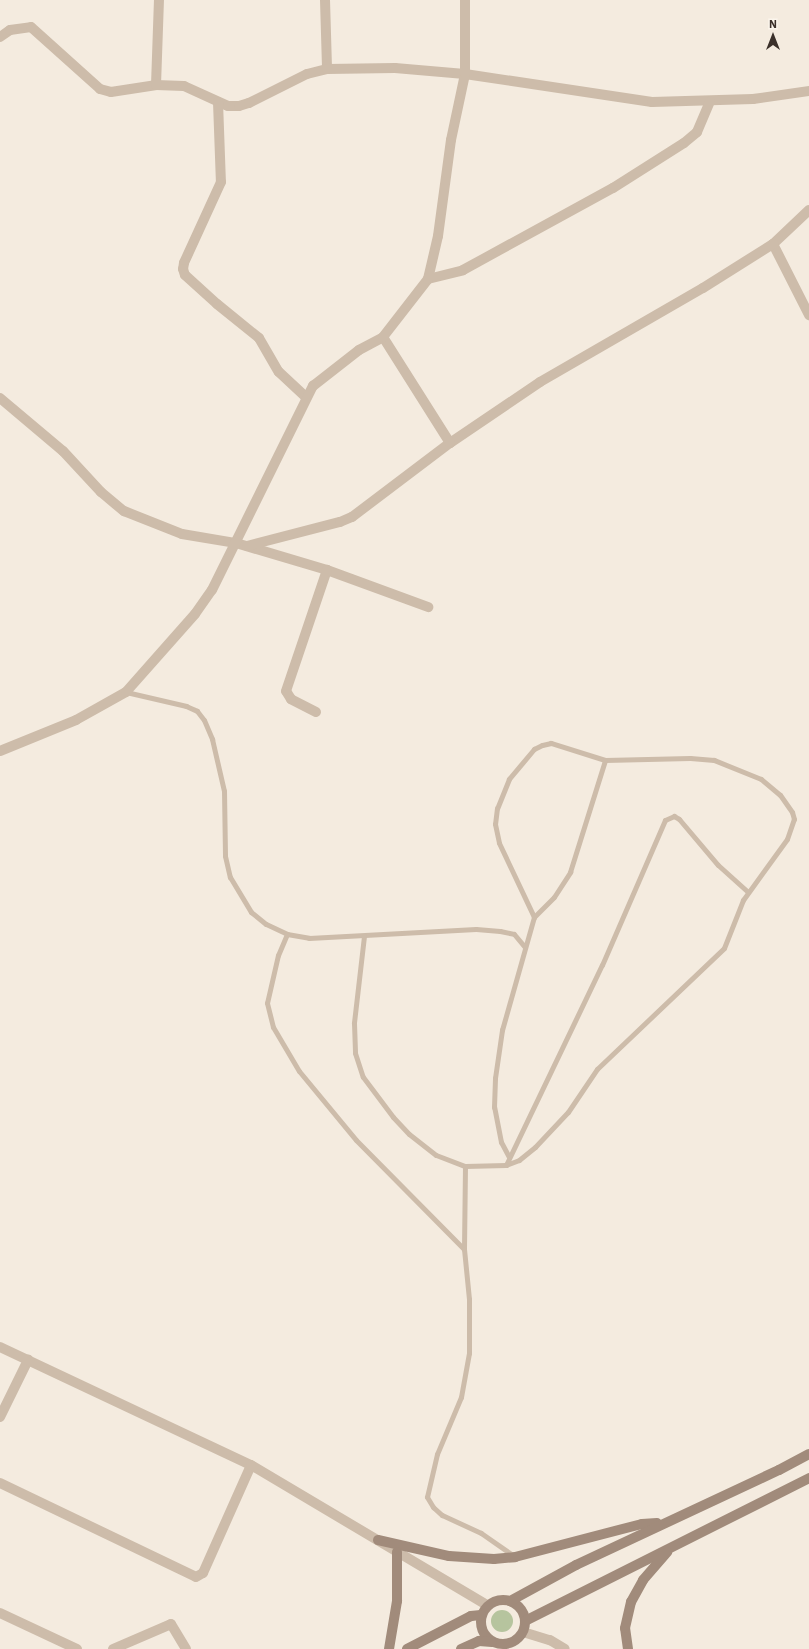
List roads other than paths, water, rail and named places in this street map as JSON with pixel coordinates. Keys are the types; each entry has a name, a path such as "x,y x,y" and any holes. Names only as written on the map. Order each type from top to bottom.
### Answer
{"main road":[{"path":"510,1601 576,1565 665,1522 779,1470 809,1454"},
{"path":"525,1621 679,1541 809,1478"},
{"path":"378,1540 449,1556 494,1559 515,1557 642,1524 665,1522"},
{"path":"628,1649 625,1628 637,1589 659,1559 679,1541"},
{"path":"389,1649 397,1601 397,1552"},
{"path":"461,1649 479,1641 498,1644 512,1642 523,1632 525,1621 520,1607 510,1601 498,1600 487,1605 481,1615 480,1627 492,1642"},
{"path":"407,1649 471,1616 481,1615"}],"street":[{"path":"156,86 159,0"},
{"path":"325,0 327,69"},
{"path":"0,751 76,720 126,692 195,614 241,545 306,396 320,378 382,337 428,279 438,236 451,140 465,74 465,0"},
{"path":"0,37 15,28 31,26 100,88 111,92 156,86 184,86 198,90 218,102 239,106 307,74 327,69 395,68 465,74 652,102 710,102 753,99 809,91"},
{"path":"218,102 221,182 184,263 183,269 185,275 217,304 259,338 279,372 306,396"},
{"path":"428,279 463,270 613,188 684,143 697,132 710,102"},
{"path":"241,545 340,522 352,517 450,443 540,382 703,288 773,244 809,210"},
{"path":"773,244 809,314"},
{"path":"382,337 450,443"},
{"path":"0,398 63,451 114,505 167,529 241,545 327,570 428,607"},
{"path":"316,712 291,699 286,691 327,570"},
{"path":"0,1347 252,1465 487,1605"},
{"path":"0,1417 28,1360"},
{"path":"0,1483 196,1576 203,1573 252,1465"},
{"path":"0,1613 77,1649"},
{"path":"113,1649 171,1624 186,1649"},
{"path":"523,1632 550,1640 564,1649"}],"lane":[{"path":"126,692 186,706 197,711 204,720 212,739 224,791 225,856 230,877 251,912 266,924 287,934 309,938 476,929 500,931 514,934 525,947"},
{"path":"364,936 354,1023 355,1053 363,1077 409,1134 436,1155 465,1166 506,1165 519,1160 535,1147 568,1112 597,1069 724,948 739,908 748,892 775,857 791,829 794,819 792,812 780,795 761,779 714,760 690,758 605,760 551,743 542,745 534,749 509,779 497,808 495,824 500,843 534,917"},
{"path":"509,1157 497,1126 495,1078 502,1030 534,917 554,897 570,872 605,760"},
{"path":"506,1165 602,966 665,820 674,816 679,819 718,865 748,892"},
{"path":"287,934 278,955 267,1003 273,1028 299,1071 356,1140 464,1249"},
{"path":"465,1166 464,1249 470,1322 465,1378 461,1397 437,1454 427,1497 433,1507 442,1515 480,1533 515,1557"}]}
